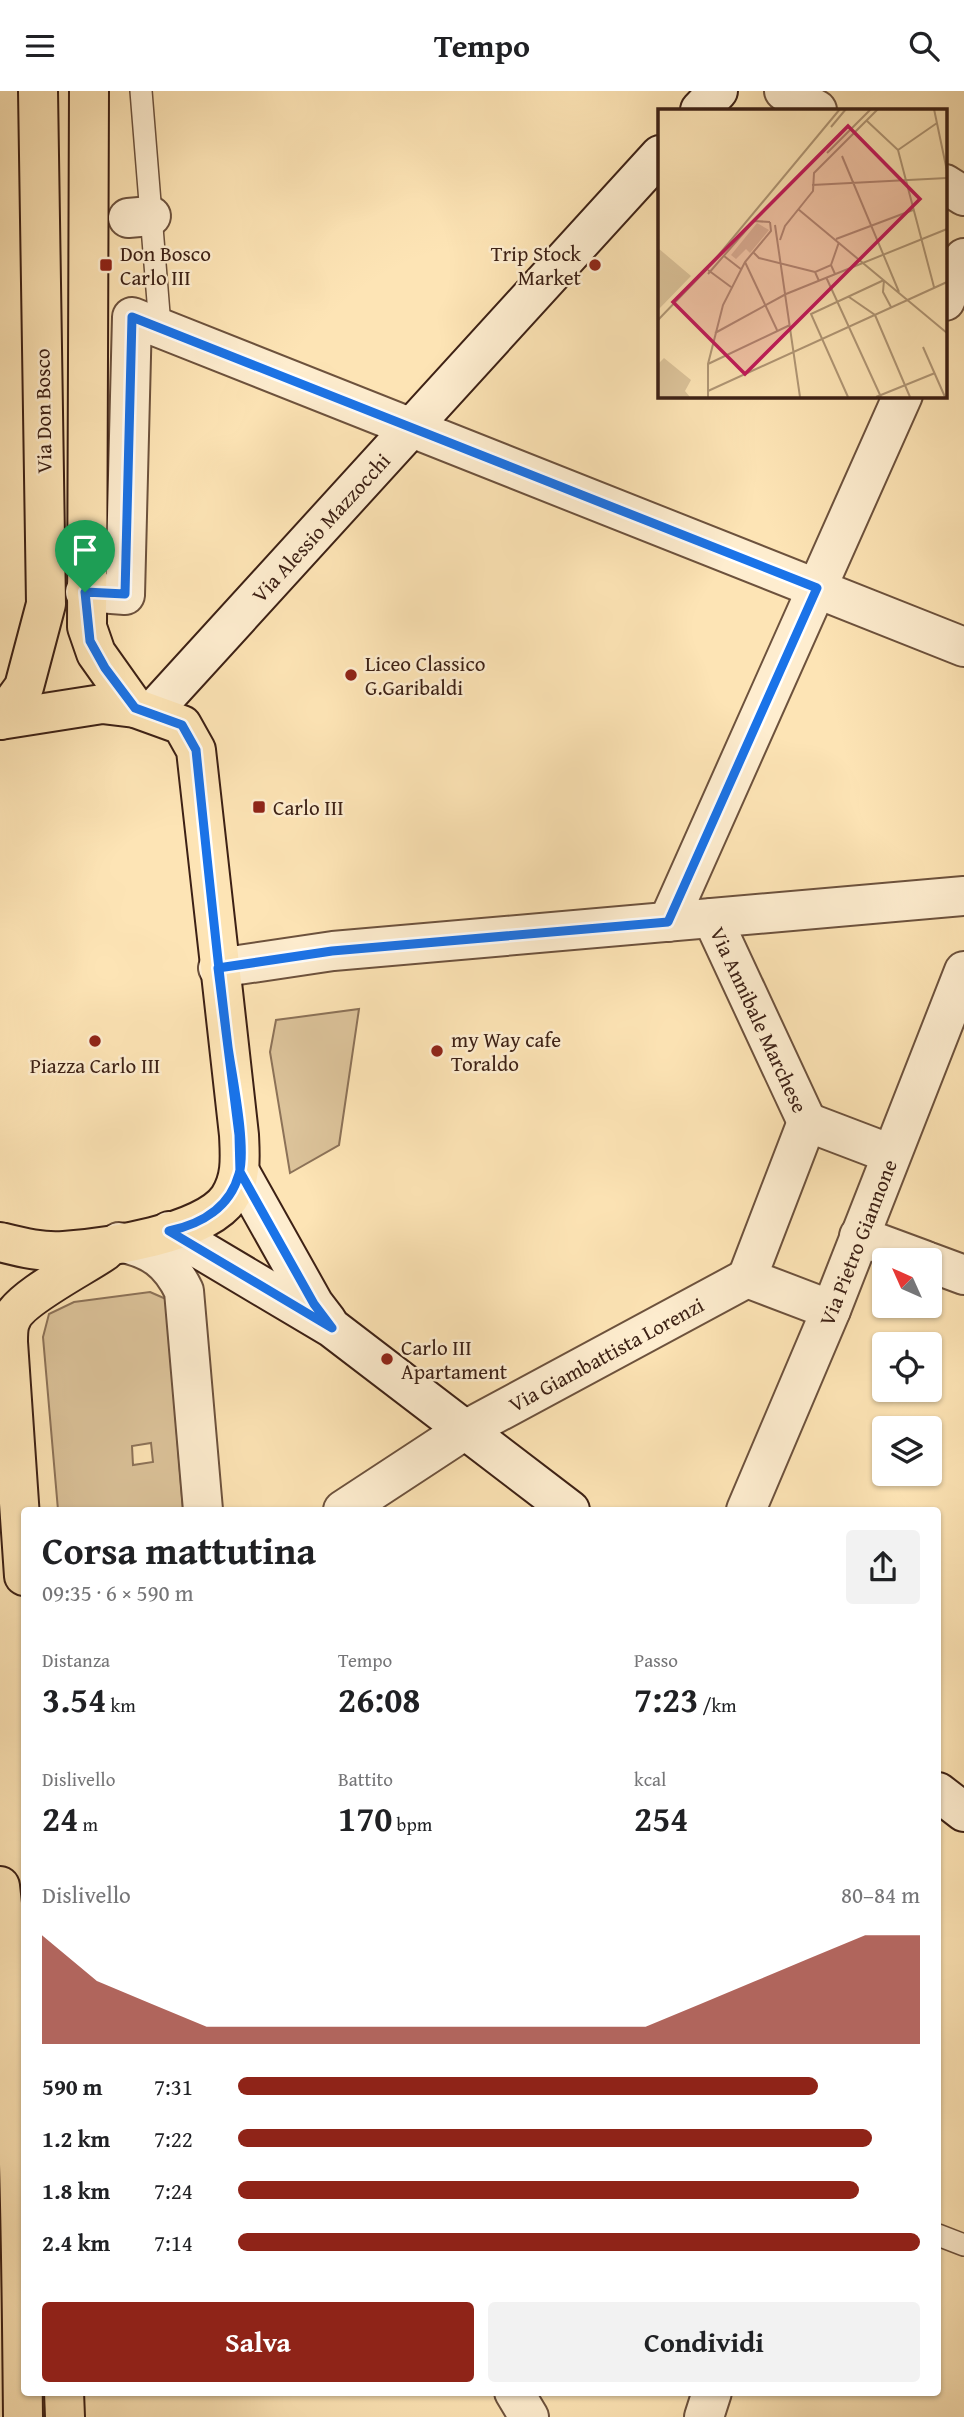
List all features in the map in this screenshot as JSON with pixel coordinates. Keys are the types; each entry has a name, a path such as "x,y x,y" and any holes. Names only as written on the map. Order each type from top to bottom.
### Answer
{"main road":[{"name":"Via Don Bosco","path":"0,720 23,687 46,604 38,91"},
{"name":"Via Don Bosco","path":"89,91 104,319 85,592 90,641 143,710"},
{"path":"0,720 102,704 143,710 182,725 196,750 218,968 239,1135 240,1172 229,1198 209,1216 169,1231 62,1251 0,1242"},
{"path":"21,1532 8,1342 10,1321 21,1307 41,1291 119,1242"},
{"path":"0,1886 18,1975 21,2257"},
{"path":"23,2396 23,2417"},
{"path":"64,2396 65,2417"}],"street":[{"path":"701,109 718,91"},
{"path":"784,91 815,109"},
{"name":"Via Alessio Mazzocchi","path":"143,710 413,428 658,157"},
{"path":"946,185 964,196"},
{"path":"946,299 964,258"},
{"path":"85,592 125,594 132,317 964,647"},
{"path":"668,922 902,397"},
{"path":"218,968 332,951 964,897"},
{"name":"Via Annibale Marchese","path":"712,918 807,1122"},
{"name":"Via Pietro Giannone","path":"747,1507 831,1310 964,971"},
{"path":"831,1310 747,1278 807,1122 891,1154"},
{"path":"240,1172 314,1304 332,1328"},
{"path":"169,1231 332,1328 566,1507"},
{"path":"859,1236 892,1248"},
{"path":"119,1242 145,1248 163,1258 175,1272 184,1291 203,1507"},
{"path":"942,1267 964,1275"},
{"name":"Via Giambattista Lorenzi","path":"348,1507 465,1430 747,1278"},
{"path":"941,1794 964,1812"},
{"path":"516,2396 529,2417"},
{"path":"704,2417 711,2396"}],"lane":[{"path":"141,91 140,217 160,326"},
{"path":"941,2236 964,2245"}],"shaded area":[{"path":"359,1009 339,1145 290,1173 270,1052 276,1020"},
{"path":"150,1292 166,1299 183,1507 58,1507 43,1337 49,1314 74,1302","holes":["151,1443 153,1462 133,1465 132,1446"]}],"place":[{"name":"Don Bosco Carlo III","path":"106,265"},
{"name":"Trip Stock Market","path":"595,265"},
{"name":"Liceo Classico G.Garibaldi","path":"351,675"},
{"name":"Carlo III","path":"259,807"},
{"name":"Piazza Carlo III","path":"95,1041"},
{"name":"my Way cafe Toraldo","path":"437,1051"},
{"name":"Carlo III Apartament","path":"387,1359"}],"route":[{"path":"85,592 90,641 105,668 135,708 182,725 196,750 218,968 239,1135 240,1172 229,1198 209,1216 181,1229 169,1231 332,1328 314,1304 240,1172 239,1135 229,1052 218,968 332,951 668,922 817,588 132,317 125,594 85,592"}]}
